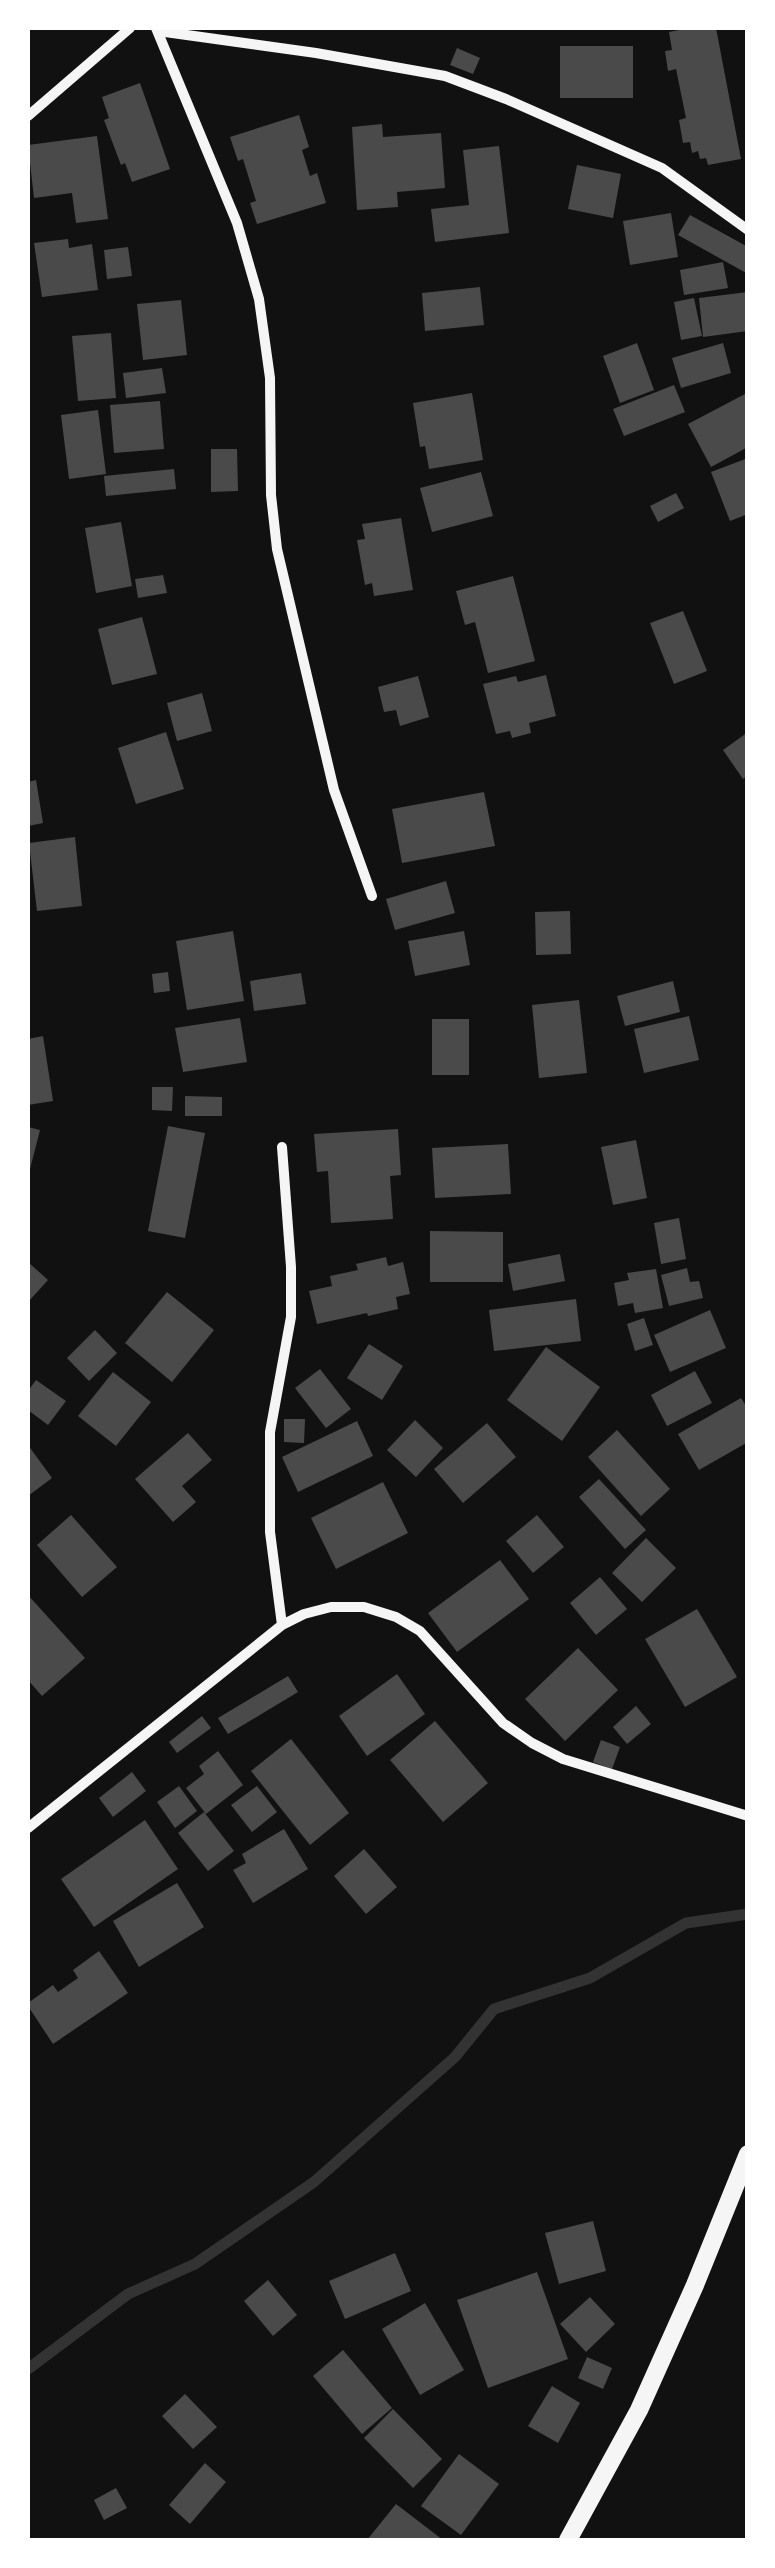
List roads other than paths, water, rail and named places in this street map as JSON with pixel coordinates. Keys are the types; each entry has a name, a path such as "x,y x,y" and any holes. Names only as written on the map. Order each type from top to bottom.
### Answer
{"street":[{"path":"28,116 130,28"},
{"path":"157,29 444,76 506,98 662,168 748,230"},
{"path":"157,29 237,224 259,299 270,378 271,495 277,549 334,790 372,896"},
{"path":"282,1147 292,1267 291,1316 270,1432 270,1532 282,1625"},
{"path":"28,1828 282,1625 331,1606 364,1608 396,1618 420,1632 503,1723 562,1759 748,1816"},
{"path":"568,2540 639,2410 748,2154"}],"waterway":[{"path":"28,2369 128,2294 195,2264 314,2182 455,2057 494,2009 590,1978 686,1923 748,1914"}]}
